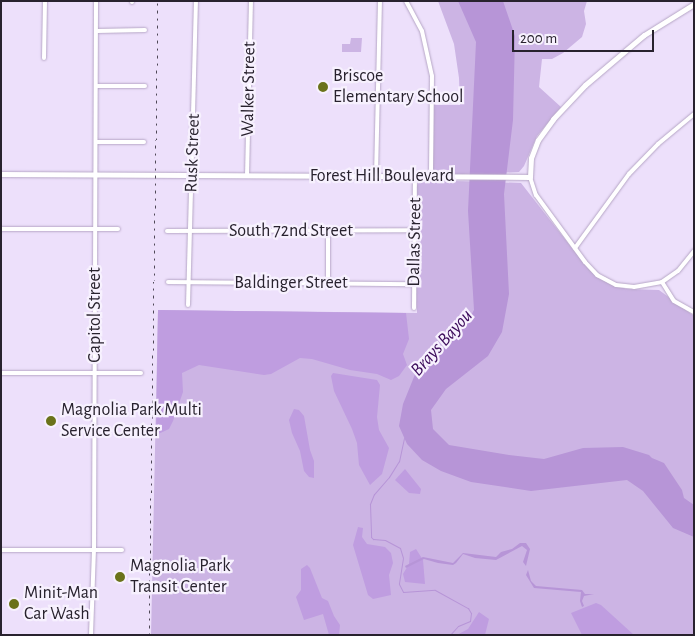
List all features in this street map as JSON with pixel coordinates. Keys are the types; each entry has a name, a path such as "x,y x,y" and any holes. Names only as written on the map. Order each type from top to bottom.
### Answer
{"street":[{"path":"44,58 45,1"},
{"name":"Capitol Street","path":"91,635 94,550 95,230 97,174 96,1"},
{"name":"Rusk Street","path":"188,306 196,1"},
{"name":"Walker Street","path":"247,176 251,1"},
{"path":"376,176 380,1"},
{"name":"Dallas Street","path":"406,1 422,31 432,76 431,177"},
{"path":"694,2 644,35 609,63 572,99 538,140 531,158 530,177 536,195 575,248 597,275 616,284 634,287 662,282 678,271 694,251"},
{"path":"96,31 145,30"},
{"path":"96,86 145,86"},
{"path":"575,248 629,174 658,144 694,114"},
{"path":"96,142 144,142"},
{"name":"Forest Hill Boulevard","path":"1,174 530,177"},
{"name":"Dallas Street","path":"414,308 415,177"},
{"path":"1,229 118,229"},
{"name":"South 72nd Street","path":"167,230 415,230"},
{"path":"328,231 328,283"},
{"name":"Baldinger Street","path":"168,282 414,284"},
{"path":"662,282 670,297 694,312"},
{"path":"1,373 141,373"},
{"path":"1,550 122,550"},
{"name":"Capitol Street","path":"92,629 95,635"}],"shaded area":[{"path":"438,1 587,1 584,11 586,24 582,37 563,53 552,59 542,59 539,87 561,107 537,136 524,166 519,172 437,175 433,171 434,105 460,105 459,78 454,44"},
{"path":"458,1 503,1 515,36 513,120 504,194 509,294 502,332 488,356 446,389 431,410 433,429 449,445 509,455 544,459 583,448 623,447 649,455 664,463 682,490 684,498 694,505 694,537 673,528 643,491 627,480 531,491 471,482 441,471 422,460 407,444 399,426 403,404 416,372 443,349 467,323 474,310 468,211 476,42"},
{"path":"351,38 362,38 361,52 342,52 342,44 350,44"},
{"path":"422,180 521,183 579,257 599,278 626,289 659,290 694,316 694,635 151,635 158,310 417,313 417,185"},
{"path":"158,310 406,313 409,339 403,354 407,365 399,376 391,380 377,374 350,370 312,359 300,358 271,374 264,375 199,365 182,373 183,392 173,421 169,429 156,435"},
{"path":"333,373 377,380 380,385 377,417 379,430 389,448 382,474 370,485 359,465 357,443 352,429 334,391 331,376"},
{"path":"294,409 299,410 304,416 310,450 314,461 314,478 309,477 304,471 300,451 292,433 289,420"},
{"path":"405,469 421,489 420,494 409,493 395,480"},
{"path":"358,527 363,528 362,537 367,544 385,547 391,553 393,563 389,575 391,595 373,599 368,595 353,545"},
{"path":"520,543 526,543 530,549 526,566 523,562 527,550 522,546 496,560 475,558 463,554 453,565 424,559 406,568 405,566 423,557 453,563 463,553 496,557 501,552 512,549"},
{"path":"416,549 423,560 425,584 405,582 403,574 409,564 410,552"},
{"path":"307,565 322,598 328,601 340,625 339,635 329,635 323,614 304,620 296,597 301,590 301,569"},
{"path":"528,570 531,581 536,586 582,590 585,594 594,594 584,596 582,601 584,606 582,607 580,601 581,592 534,588 526,575"},
{"path":"596,603 601,605 634,635 582,635 571,613"},
{"path":"479,612 489,619 485,635 457,635 468,629"}],"waterway":[{"path":"404,438 399,461 389,477 374,494 370,504 371,537 373,539 385,540 400,548 403,558 399,584 403,592 435,590 468,608 471,613 470,621 458,626 450,635"}],"railway":[{"path":"149,635 158,1"}],"place":[{"name":"Briscoe Elementary School","path":"323,87"},
{"name":"Magnolia Park Multi Service Center","path":"51,421"},
{"name":"Magnolia Park Transit Center","path":"120,577"},
{"name":"Minit-Man Car Wash","path":"14,604"}],"water label":[{"name":"Brays Bayou","path":"442,343"}]}
